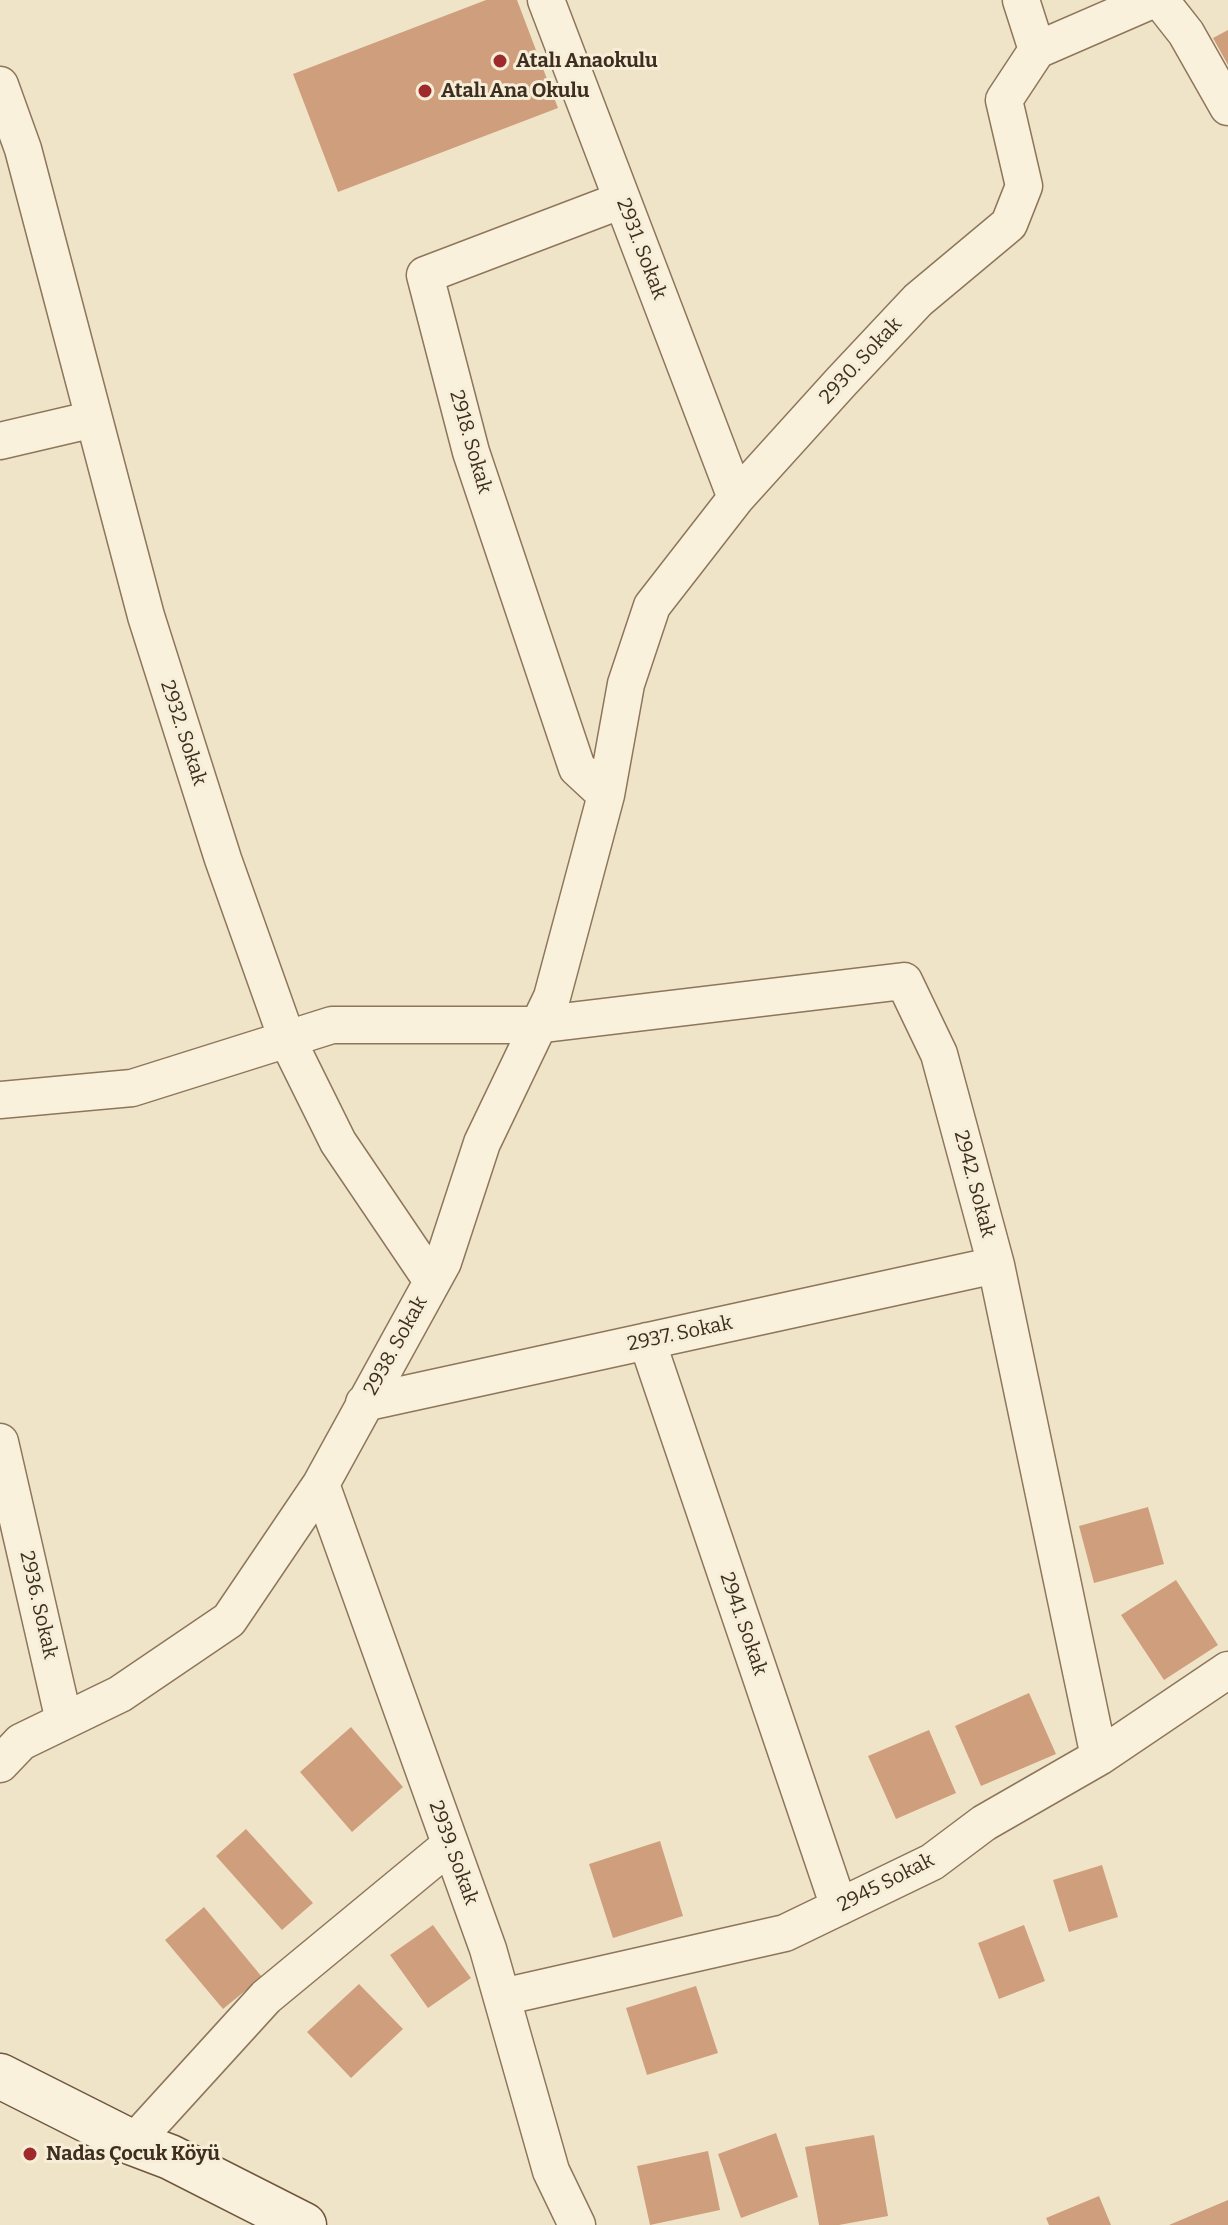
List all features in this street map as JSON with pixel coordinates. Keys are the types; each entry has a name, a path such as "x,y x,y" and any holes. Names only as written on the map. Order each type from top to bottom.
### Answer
{"street":[{"name":"2931. Sokak","path":"546,0 736,498"},
{"path":"1021,0 1037,50 1152,0"},
{"path":"1160,0 1186,33 1228,107"},
{"name":"2930. Sokak","path":"606,795 626,684 652,606 736,498 918,300 1009,224 1024,186 1004,100 1037,50"},
{"name":"2932. Sokak","path":"0,85 23,149 146,616 223,859 287,1039 338,1142 432,1281"},
{"name":"2918. Sokak","path":"606,795 577,768 471,452 425,275 622,200"},
{"path":"0,441 94,419"},
{"name":"2938. Sokak","path":"0,1764 21,1742 120,1694 229,1620 321,1484 443,1262 482,1143 552,997 606,795"},
{"name":"2942. Sokak","path":"536,1025 904,981 939,1054 996,1265 1099,1757"},
{"path":"0,1100 132,1088 332,1025 536,1025"},
{"name":"2937. Sokak","path":"364,1403 996,1265"},
{"name":"2941. Sokak","path":"647,1341 839,1907"},
{"name":"2936. Sokak","path":"0,1442 64,1721"},
{"name":"2939. Sokak","path":"321,1484 488,1949 551,2171 577,2225"},
{"name":"2945 Sokak","path":"502,1997 785,1933 932,1862 984,1823 1099,1757 1228,1670"},
{"path":"133,2143 266,1997 450,1845"},
{"path":"0,2076 304,2225"}],"building":[{"name":"Atalı Ana Okulu","path":"486,0 517,0 558,108 338,192 293,74"},
{"path":"1228,30 1228,65 1213,38"},
{"path":"1148,1507 1164,1564 1094,1583 1079,1526"},
{"path":"1176,1580 1218,1645 1164,1680 1121,1615"},
{"path":"1029,1693 1056,1754 981,1786 955,1726"},
{"path":"351,1727 403,1787 352,1832 300,1772"},
{"path":"929,1730 956,1793 896,1819 868,1756"},
{"path":"246,1829 313,1903 282,1930 216,1856"},
{"path":"660,1841 683,1916 613,1938 589,1864"},
{"path":"1102,1865 1118,1917 1069,1932 1053,1880"},
{"path":"204,1907 262,1977 223,2009 165,1940"},
{"path":"433,1925 471,1978 428,2008 390,1955"},
{"path":"1024,1925 1045,1981 999,1999 978,1943"},
{"path":"359,1984 403,2029 351,2078 307,2032"},
{"path":"696,1986 718,2053 647,2075 626,2008"},
{"path":"776,2133 798,2197 741,2218 718,2154"},
{"path":"874,2135 888,2216 839,2225 819,2225 805,2147"},
{"path":"708,2151 720,2210 650,2225 637,2166"},
{"path":"1099,2196 1111,2225 1049,2225 1046,2218"},
{"path":"1228,2200 1228,2225 1169,2225"}],"place":[{"name":"Atalı Anaokulu","path":"500,61"},
{"name":"Atalı Ana Okulu","path":"425,91"},
{"name":"Nadas Çocuk Köyü","path":"30,2154"}]}
